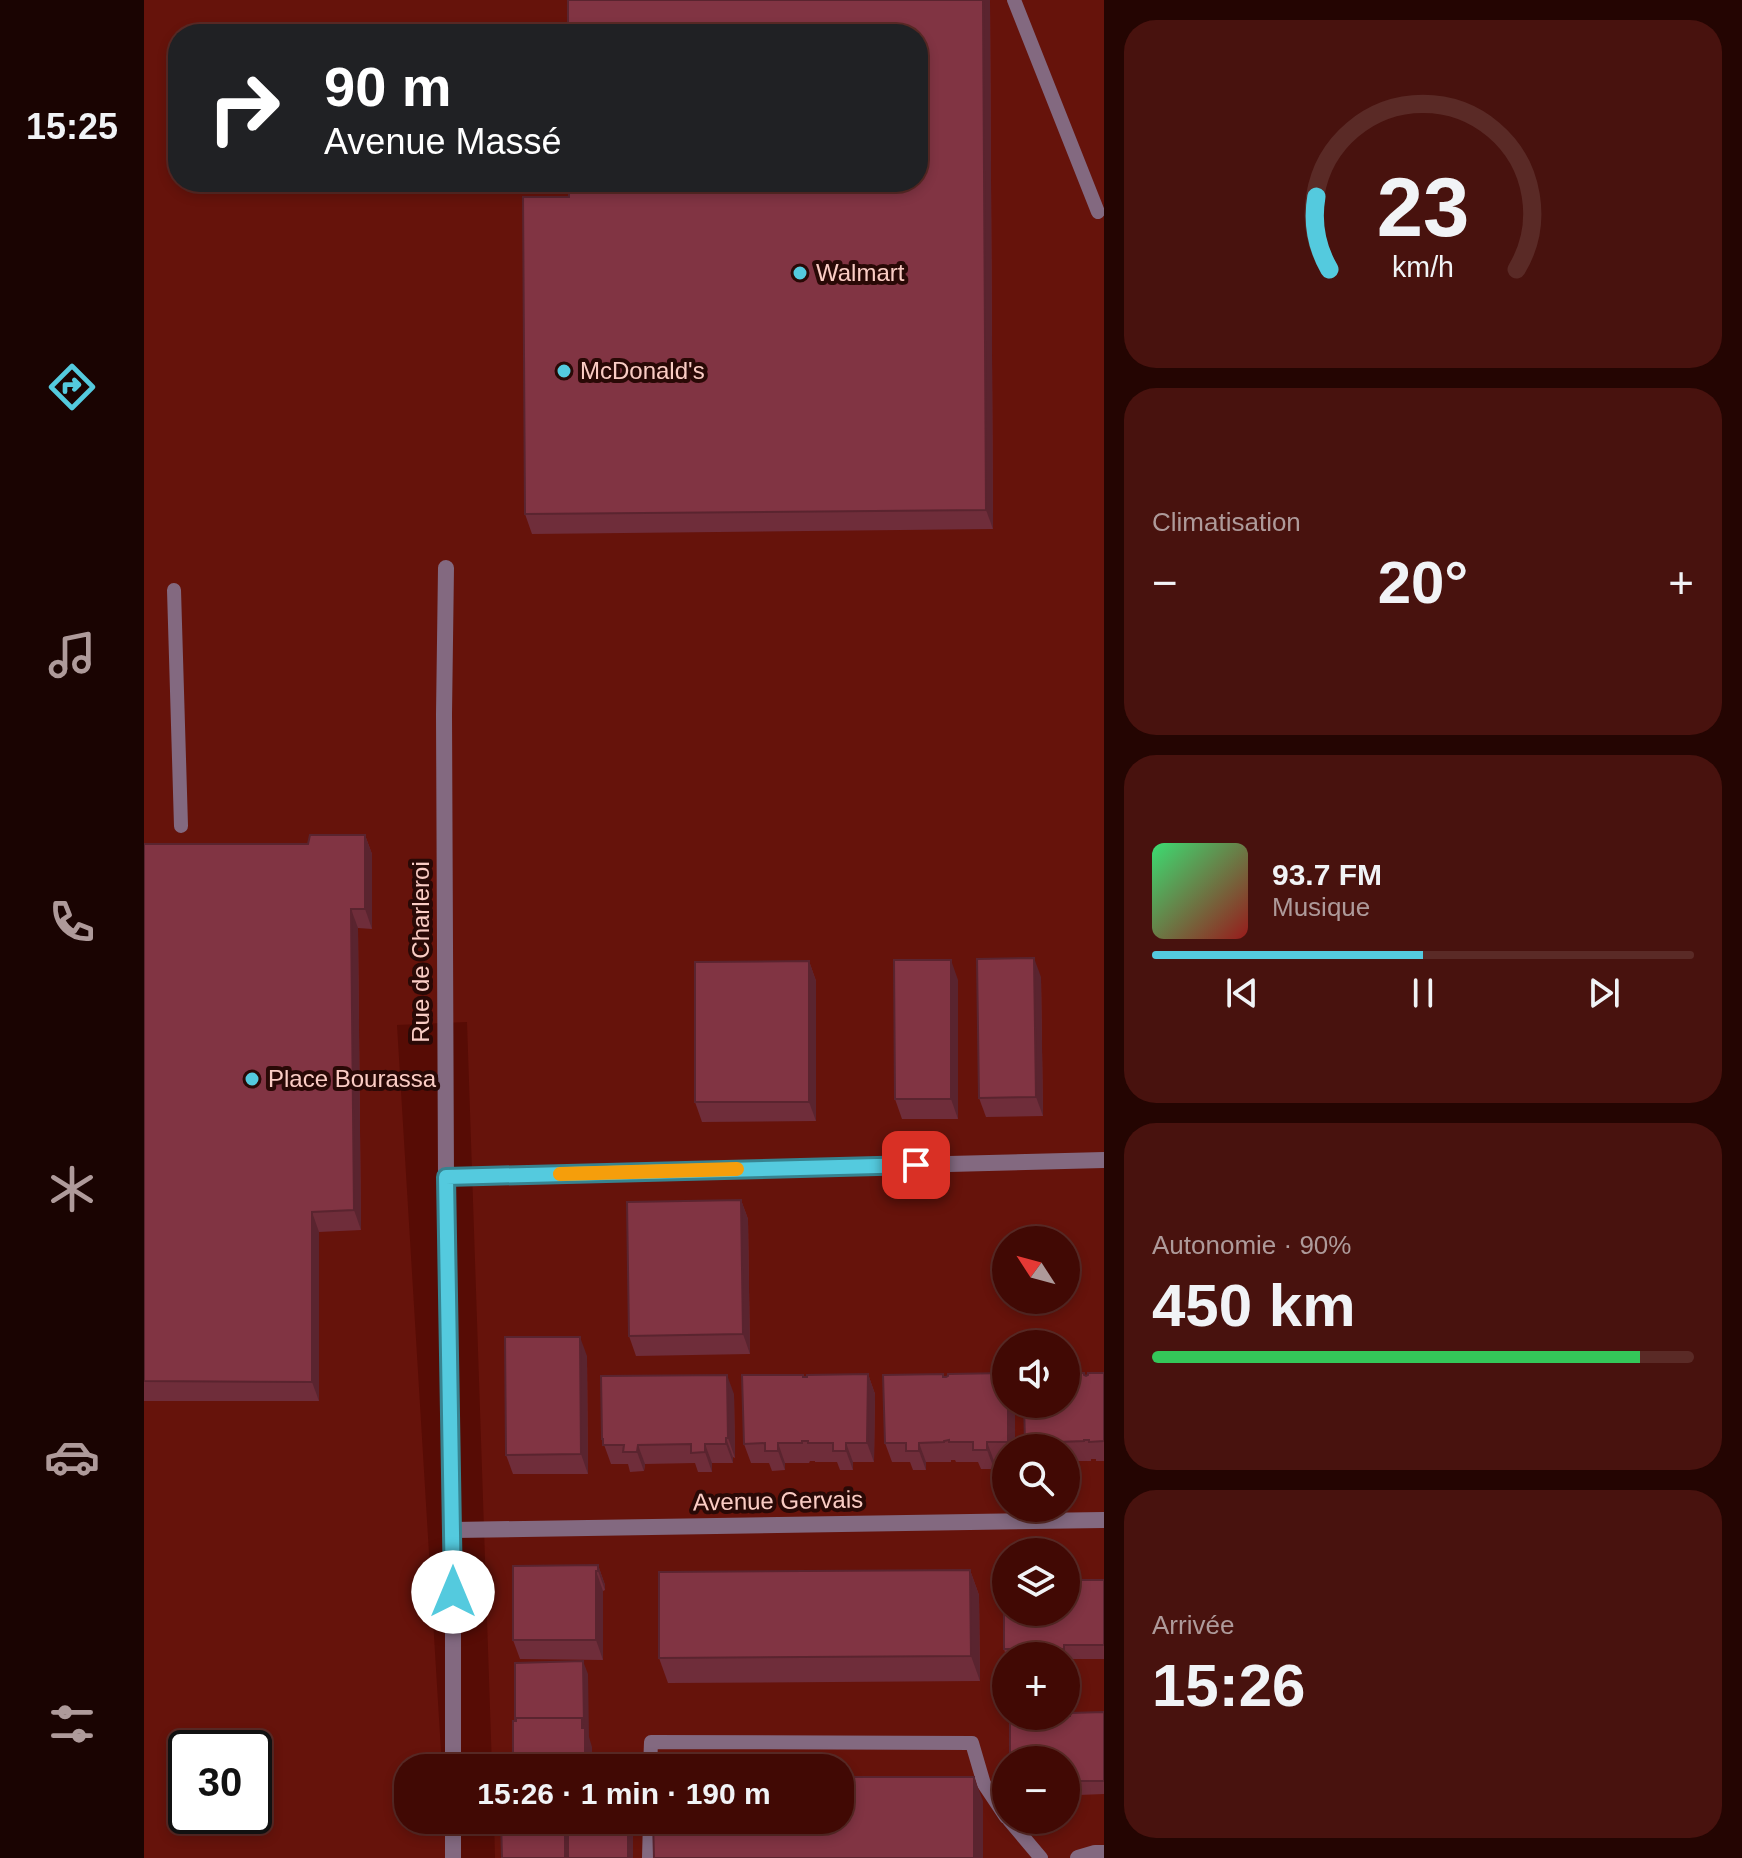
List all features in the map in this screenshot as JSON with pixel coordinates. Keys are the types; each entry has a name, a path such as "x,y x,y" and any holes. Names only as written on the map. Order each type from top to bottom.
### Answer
{"street":[{"name":"Rue de Charleroi","path":"446,568 446,1177 453,1530 453,1754"},
{"path":"446,1177 1104,1160"},
{"name":"Avenue Gervais","path":"453,1530 1104,1520"},
{"path":"453,1834 453,1858"},
{"path":"1078,1858 1104,1853"}],"lane":[{"path":"1014,0 1098,212"},
{"path":"174,590 181,826"},
{"path":"651,1754 651,1742 972,1743 984,1784 992,1796"},
{"path":"649,1858 650,1834"},
{"path":"1021,1834 1041,1858"}],"shaded area":[{"path":"144,0 1104,0 1104,1858 495,1858 494,1834 854,1834 854,1754 492,1754 467,1022 397,1025 441,1754 394,1754 394,1834 446,1834 447,1858 144,1858"}],"building":[{"path":"568,0 983,0 986,510 525,514 523,197 569,197 569,192 928,192 928,24 568,24"},
{"name":"Place Bourassa","path":"310,835 365,835 365,909 351,909 354,1210 312,1212 312,1382 144,1381 144,844 308,844"},
{"path":"1034,958 1036,1097 979,1098 977,959"},
{"path":"894,960 951,960 951,1099 895,1099"},
{"path":"809,961 809,1102 695,1102 695,962"},
{"path":"741,1200 743,1334 629,1336 627,1202"},
{"path":"505,1337 580,1337 581,1454 506,1455"},
{"path":"992,1373 992,1418 1008,1418 1008,1434 992,1434 987,1450 973,1450 973,1442 949,1440 919,1443 919,1451 906,1451 906,1443 885,1443 883,1375 943,1374 946,1377 948,1374"},
{"path":"1080,1373 1086,1376 1088,1373 1104,1373 1104,1441 1080,1441 1080,1434 1025,1434 1024,1418 1080,1418"},
{"path":"868,1374 867,1443 846,1443 846,1451 833,1451 833,1443 808,1441 778,1443 778,1451 765,1451 765,1443 744,1444 742,1375 807,1377"},
{"path":"727,1375 726,1444 705,1444 705,1452 691,1453 691,1444 638,1445 637,1452 623,1452 624,1445 603,1445 601,1376"},
{"path":"598,1565 596,1640 513,1640 513,1566"},
{"path":"970,1570 971,1656 659,1658 659,1572"},
{"path":"1080,1580 1104,1580 1104,1645 1004,1642 1004,1626 1080,1626"},
{"path":"583,1661 584,1724 582,1718 516,1718 515,1721 515,1663"},
{"path":"1104,1712 1104,1781 1080,1781 1080,1746 1010,1746 1010,1730 1080,1730 1080,1713"},
{"path":"516,1718 582,1718 585,1754 513,1754 513,1721"},
{"path":"854,1777 974,1777 974,1858 654,1858 653,1834 854,1834"},
{"path":"501,1834 565,1834 565,1858 502,1858"},
{"path":"568,1834 628,1834 628,1858 568,1858"}],"slow traffic":[{"path":"560,1174 737,1169"}],"place":[{"name":"Walmart","path":"800,273"},
{"name":"McDonald's","path":"564,371"},
{"name":"Place Bourassa","path":"252,1079"}],"route":[{"path":"453,1592 446,1177 916,1165"}]}
